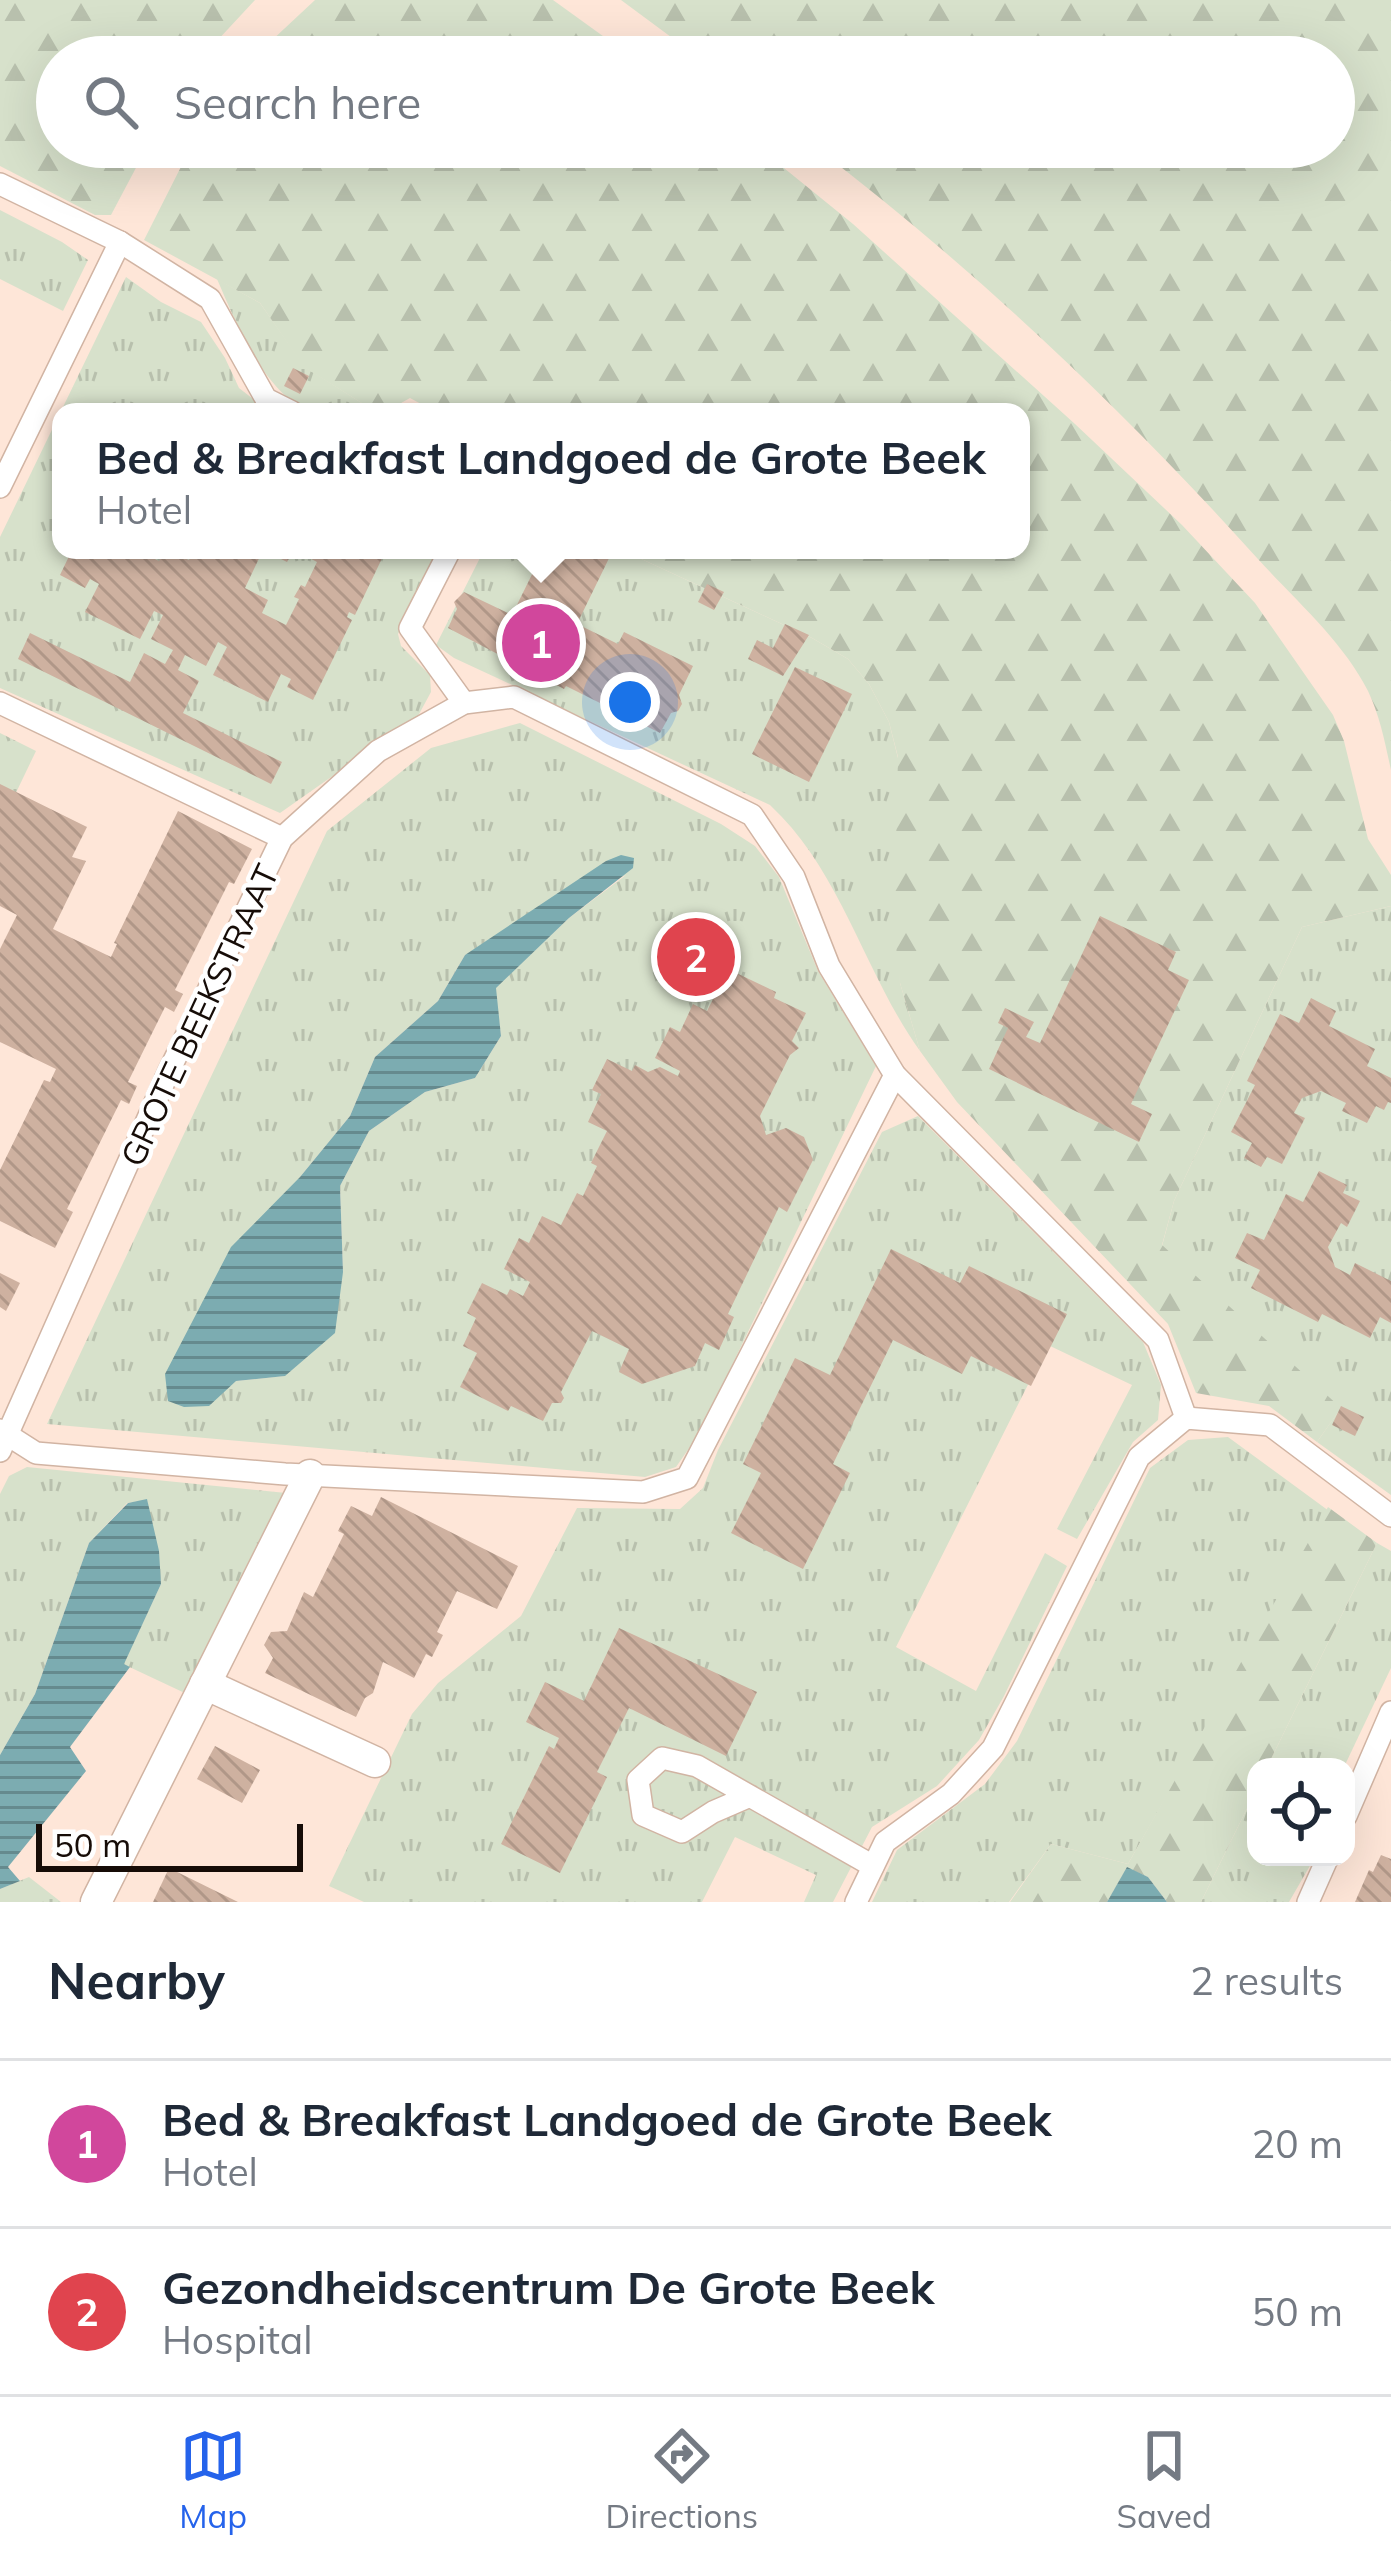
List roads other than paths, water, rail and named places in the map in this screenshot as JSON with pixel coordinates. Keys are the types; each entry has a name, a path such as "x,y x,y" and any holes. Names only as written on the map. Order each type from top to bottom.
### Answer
{"street":[{"path":"96,1902 310,1475"},
{"path":"205,1684 375,1762"}],"lane":[{"path":"0,184 120,242 210,299 266,399 274,403"},
{"path":"0,487 9,445 120,242"},
{"path":"444,559 410,628 464,703"},
{"name":"GROTE BEEKSTRAAT","path":"895,1075 687,1478 643,1492 310,1475 36,1453 3,1439 169,1071 282,838 378,751 464,703 514,697 752,815 794,878 830,966 895,1075 1158,1340 1186,1418"},
{"path":"0,703 282,838"},
{"path":"856,1902 885,1842 951,1794 993,1748 1139,1456 1186,1418 1270,1425 1391,1516"},
{"path":"1355,1795 1391,1712"},
{"path":"750,1796 682,1832 644,1815 638,1780 662,1758 697,1766 750,1796 873,1866"},
{"path":"1307,1902 1324,1866"}],"water":[{"path":"621,855 634,858 633,868 569,918 496,988 501,1036 475,1078 425,1092 369,1131 340,1186 343,1272 335,1333 285,1376 236,1381 209,1406 184,1407 168,1401 165,1374 231,1247 300,1177 350,1116 375,1057 438,1001 465,955"},
{"path":"147,1499 161,1584 124,1664 130,1667 70,1747 86,1771 8,1867 20,1881 0,1889 0,1755 35,1694 89,1543 128,1503"},
{"path":"1127,1867 1148,1877 1167,1902 1107,1902"}],"place":[{"name":"Bed & Breakfast Landgoed de Grote Beek","path":"541,643"},
{"name":"Gezondheidscentrum De Grote Beek","path":"696,957"}]}
